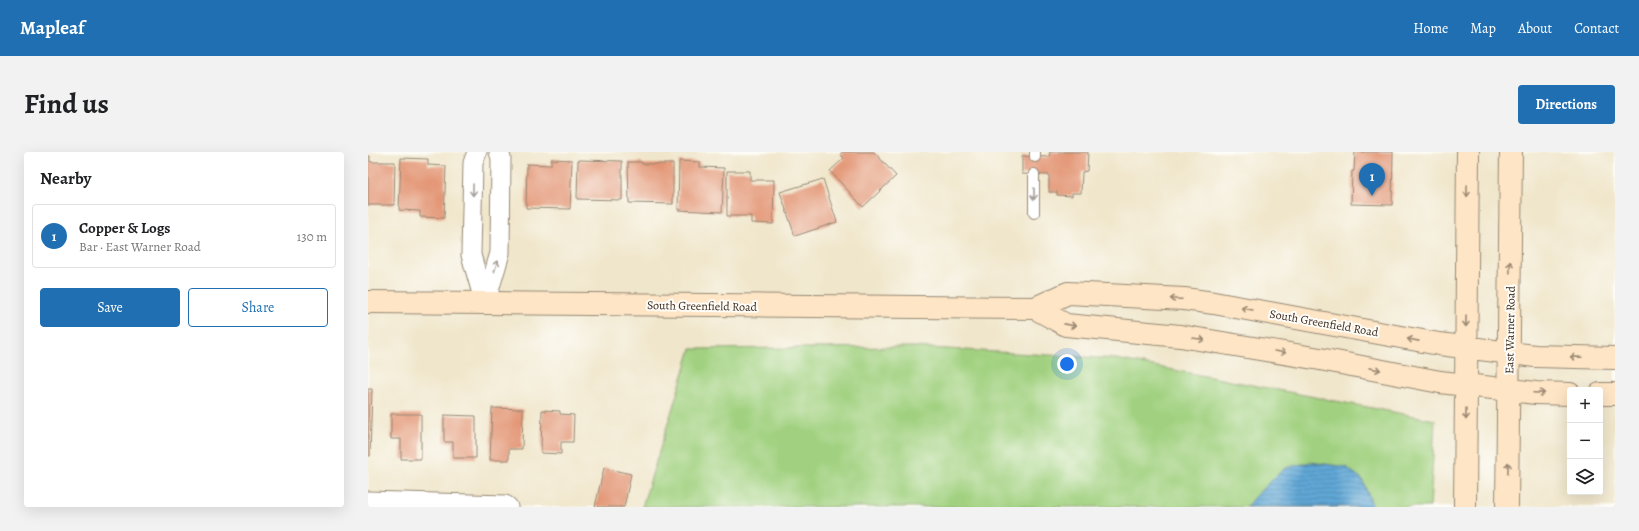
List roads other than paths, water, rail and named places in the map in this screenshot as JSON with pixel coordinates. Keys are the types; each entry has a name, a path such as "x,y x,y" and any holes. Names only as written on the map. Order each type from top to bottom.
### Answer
{"main road":[{"path":"1465,507 1468,152"},
{"name":"East Warner Road","path":"1507,507 1512,152"},
{"name":"South Greenfield Road","path":"368,302 1035,308 1068,293 1184,299 1466,348 1535,356 1615,358"},
{"name":"South Greenfield Road","path":"1035,308 1066,325 1180,336 1320,359 1440,382 1536,393 1567,394"},
{"path":"1603,394 1615,394"}],"street":[{"path":"477,152 473,163 471,255 485,304"},
{"path":"485,304 500,253 501,158 499,152"},
{"path":"368,501 505,505 508,507"}],"lane":[{"path":"1034,174 1034,213"}],"water":[{"path":"1311,462 1346,467 1362,479 1373,507 1246,507 1254,497 1285,468"}],"place":[{"name":"Copper & Logs","path":"1372,196"}]}
